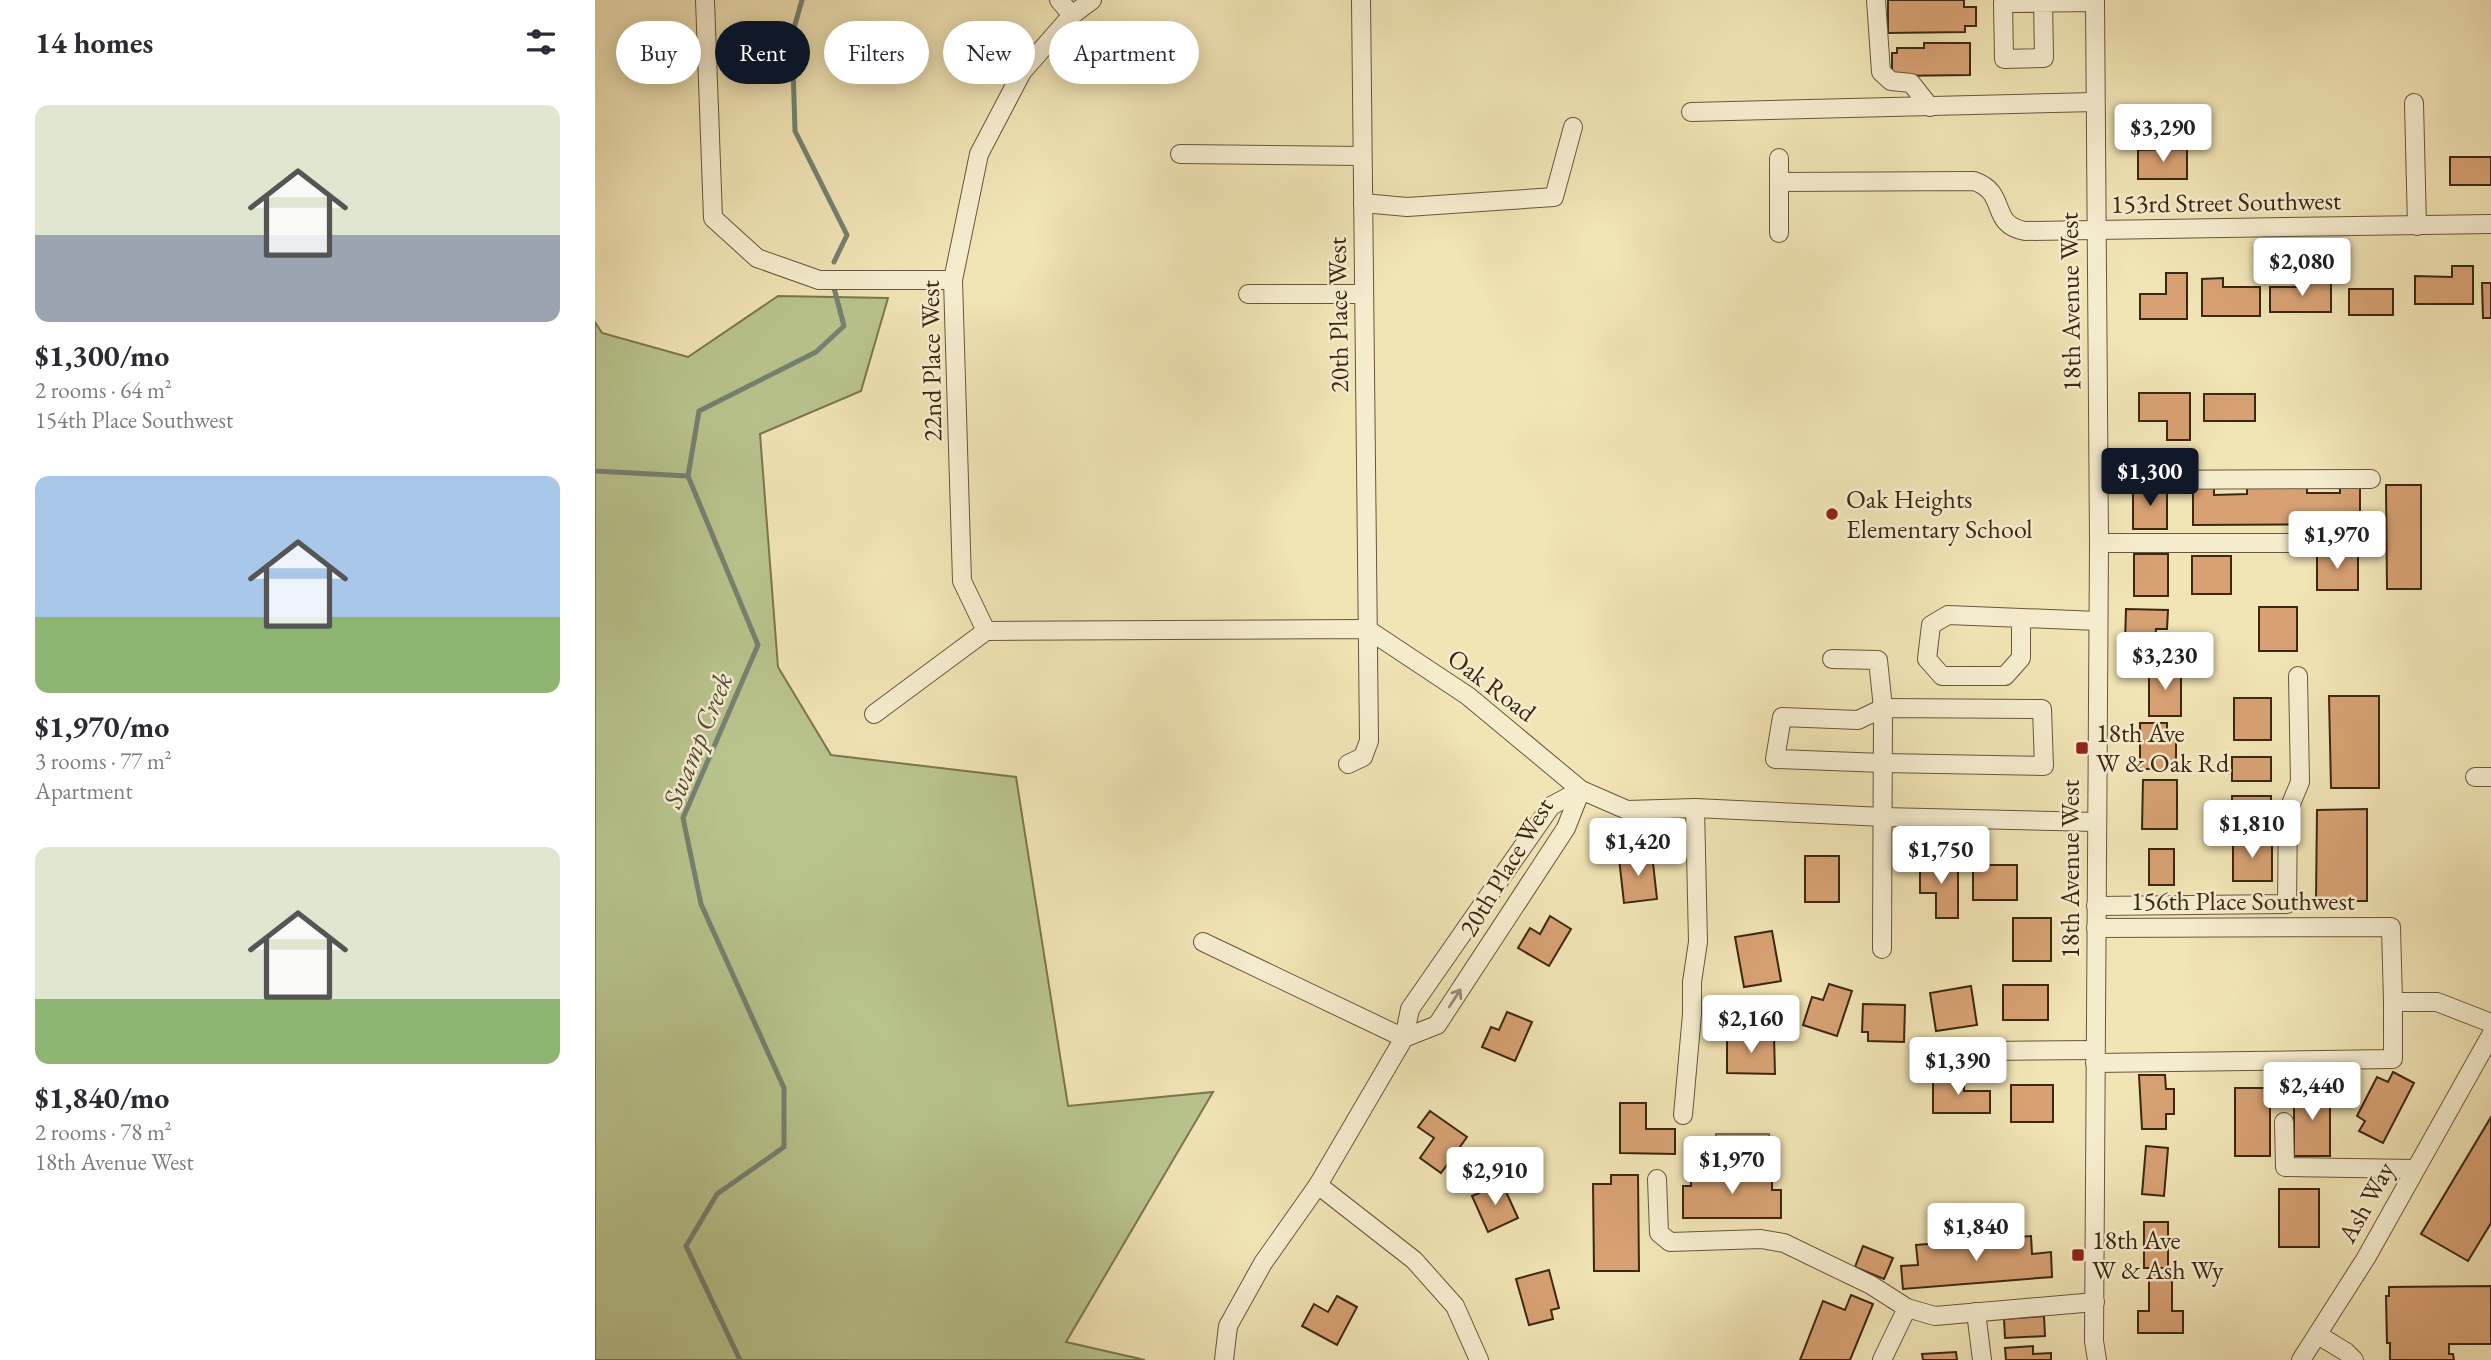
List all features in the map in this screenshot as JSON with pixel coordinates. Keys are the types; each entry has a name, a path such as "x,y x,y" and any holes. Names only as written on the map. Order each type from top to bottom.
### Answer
{"street":[{"path":"705,0 713,218 757,258 819,280 953,280"},
{"path":"1059,0 1072,15"},
{"name":"22nd Place West","path":"986,631 962,581 953,280 979,154 1022,72 1072,15 1092,0"},
{"name":"20th Place West","path":"1348,764 1363,757 1369,741 1361,0"},
{"path":"1876,0 1881,72 1891,81 1911,83 1930,107"},
{"path":"2043,2 2044,58 2004,59 2001,1 2095,1"},
{"name":"18th Avenue West","path":"2095,1 2099,480 2094,1341 2097,1360"},
{"path":"1691,112 2095,102"},
{"path":"2414,103 2417,226"},
{"path":"1363,203 1407,207 1554,197 1573,127"},
{"path":"1180,154 1362,156"},
{"path":"1779,158 1779,233"},
{"name":"153rd Street Southwest","path":"1779,182 1975,181 1992,190 2006,223 2014,229 2025,231 2491,224"},
{"path":"1248,294 1364,294"},
{"path":"2099,480 2371,480"},
{"path":"2099,543 2376,543"},
{"path":"2021,618 2021,657 2005,676 1942,676 1927,659 1931,625 1948,615 2098,621"},
{"path":"874,714 986,631 1367,629"},
{"name":"Oak Road","path":"1367,629 1468,696 1581,790 1627,810 1695,807 1883,817 2096,822"},
{"path":"1832,659 1878,660 1883,708 1882,949"},
{"path":"1981,709 1982,676"},
{"path":"2096,906 2287,904 2288,811 2300,782 2298,676"},
{"path":"1883,708 1981,709 2042,709 2043,766 1883,764 1775,759 1781,717 1859,720 1883,708"},
{"name":"20th Place West","path":"1224,1360 1228,1326 1263,1263 1318,1185 1404,1038 1410,1009 1551,806 1581,790"},
{"name":"20th Place West","path":"1404,1038 1437,1025 1566,828 1581,790"},
{"path":"1683,1115 1692,1014 1692,982 1698,942 1695,807"},
{"name":"156th Place Southwest","path":"2096,928 2391,927 2393,1002"},
{"path":"1203,942 1404,1038"},
{"path":"1983,1051 2095,1057 2393,1059 2393,1002 2437,1002 2491,1023"},
{"name":"Ash Way","path":"2303,1359 2366,1258 2491,1035"},
{"path":"2284,1122 2285,1167 2415,1168"},
{"path":"1657,1179 1659,1233 1670,1242 1761,1240 1784,1243 1871,1285 1907,1308 1935,1316 2095,1302"},
{"path":"1318,1185 1414,1260 1455,1306 1479,1360"},
{"path":"1882,1360 1907,1308"},
{"path":"1976,1312 1982,1360"},
{"path":"2318,1335 2354,1360"}],"green space":[{"path":"778,296 888,298 861,391 760,434 778,667 831,755 1016,777 1068,1106 1213,1092 1066,1342 1145,1360 595,1360 595,322 602,333 688,357"},
{"path":"1716,1134 1769,1134 1770,1155 1716,1155"}],"building":[{"path":"1888,0 1964,0 1964,7 1976,7 1976,26 1965,26 1965,32 1888,33"},
{"path":"1924,43 1970,43 1970,75 1892,76 1892,53 1897,53 1897,48 1924,48"},
{"path":"2187,149 2187,179 2138,179 2138,150"},
{"path":"2450,157 2491,157 2491,185 2450,185"},
{"path":"2452,266 2473,266 2473,304 2415,304 2415,276 2452,277"},
{"path":"2166,273 2187,273 2187,319 2140,319 2140,294 2166,294"},
{"path":"2223,278 2223,287 2260,287 2260,316 2202,316 2202,279"},
{"path":"2307,281 2331,281 2331,312 2270,312 2270,287 2307,287"},
{"path":"2482,283 2491,283 2491,318 2483,318"},
{"path":"2349,289 2393,289 2393,315 2349,315"},
{"path":"2139,393 2190,393 2190,440 2167,440 2167,421 2139,421"},
{"path":"2204,394 2255,394 2255,421 2204,421"},
{"path":"2386,485 2421,485 2421,589 2387,589"},
{"path":"2340,486 2360,486 2360,524 2193,525 2193,488 2214,488 2214,495 2247,494 2247,488 2307,488 2307,493 2340,493"},
{"path":"2133,487 2167,487 2167,529 2133,529"},
{"path":"2317,552 2358,552 2358,590 2317,590"},
{"path":"2134,554 2168,554 2168,596 2134,596"},
{"path":"2192,556 2231,556 2231,594 2192,594"},
{"path":"2259,607 2297,607 2297,651 2259,651"},
{"path":"2126,609 2168,610 2167,629 2156,629 2155,643 2125,642"},
{"path":"2165,638 2190,638 2190,660 2165,660"},
{"path":"2149,667 2181,667 2181,716 2149,716"},
{"path":"2329,696 2379,696 2379,788 2331,788"},
{"path":"2234,698 2271,698 2271,740 2234,740"},
{"path":"2140,723 2167,723 2167,739 2176,739 2176,769 2140,769"},
{"path":"2232,757 2271,757 2271,781 2232,781"},
{"path":"2143,780 2177,780 2177,829 2142,829"},
{"path":"2232,796 2271,796 2271,821 2232,821"},
{"path":"2367,809 2367,901 2316,901 2317,810"},
{"path":"2233,838 2272,838 2272,881 2233,881"},
{"path":"2149,849 2174,849 2174,885 2149,885"},
{"path":"1652,854 1657,899 1624,903 1619,858"},
{"path":"1805,856 1839,856 1839,902 1805,902"},
{"path":"1920,861 1958,861 1958,918 1936,918 1936,893 1920,893"},
{"path":"1973,865 2017,865 2017,900 1973,900"},
{"path":"1550,916 1571,929 1549,966 1518,948 1530,928 1540,934"},
{"path":"2013,918 2051,918 2051,961 2013,961"},
{"path":"1772,931 1781,981 1744,987 1735,937"},
{"path":"1829,984 1852,991 1837,1036 1803,1025 1812,997 1823,1000"},
{"path":"2003,985 2048,985 2048,1020 2003,1020"},
{"path":"1971,986 1977,1025 1936,1031 1930,993"},
{"path":"1863,1004 1905,1005 1904,1042 1868,1041 1868,1032 1862,1032"},
{"path":"1507,1012 1532,1022 1515,1061 1482,1047 1491,1027 1499,1030"},
{"path":"1774,1035 1775,1074 1727,1073 1727,1036"},
{"path":"2393,1072 2414,1083 2383,1143 2359,1131 2365,1121 2357,1116 2377,1077 2388,1082"},
{"path":"1933,1075 1964,1075 1964,1091 1990,1091 1990,1113 1933,1113"},
{"path":"2139,1075 2165,1075 2166,1089 2174,1089 2174,1114 2166,1114 2166,1129 2142,1129"},
{"path":"2011,1085 2053,1085 2053,1122 2011,1122"},
{"path":"2235,1088 2270,1088 2270,1156 2235,1156"},
{"path":"2294,1088 2330,1088 2330,1156 2294,1156"},
{"path":"1620,1103 1646,1103 1646,1129 1675,1129 1675,1154 1620,1153"},
{"path":"1430,1111 1467,1137 1441,1173 1420,1158 1434,1138 1418,1127"},
{"path":"2491,1117 2491,1223 2468,1261 2421,1234"},
{"path":"2146,1146 2168,1148 2164,1196 2142,1194"},
{"path":"1772,1172 1772,1190 1781,1190 1781,1218 1683,1218 1683,1186 1691,1186 1691,1173"},
{"path":"1611,1175 1638,1175 1639,1271 1594,1271 1593,1184 1611,1184"},
{"path":"1502,1183 1518,1218 1488,1232 1472,1196"},
{"path":"2279,1189 2319,1189 2319,1247 2279,1247"},
{"path":"2144,1222 2168,1222 2168,1268 2144,1268"},
{"path":"2031,1236 2032,1254 2051,1252 2052,1277 1903,1289 1901,1266 1918,1265 1916,1245"},
{"path":"1863,1246 1893,1258 1884,1279 1855,1267"},
{"path":"1549,1270 1559,1308 1551,1310 1553,1319 1529,1325 1516,1279"},
{"path":"2149,1274 2172,1274 2172,1311 2183,1311 2183,1333 2138,1333 2138,1311 2149,1311"},
{"path":"2491,1286 2491,1344 2449,1344 2449,1354 2453,1354 2454,1360 2390,1360 2386,1296 2389,1296 2389,1287"},
{"path":"1851,1295 1873,1304 1850,1360 1800,1360 1823,1301 1845,1310"},
{"path":"1337,1296 1357,1307 1337,1345 1302,1326 1314,1304 1328,1312"},
{"path":"2044,1316 2045,1336 2005,1338 2004,1319"},
{"path":"2033,1346 2033,1354 2051,1353 2051,1360 2006,1360 2005,1348"},
{"path":"1956,1352 1957,1360 1923,1360 1922,1354"}],"waterway":[{"name":"Swamp Creek","path":"802,0 792,35 795,131 847,235 834,262"},
{"name":"Swamp Creek","path":"740,1360 686,1246 717,1194 784,1147 784,1088 701,904 683,818 758,645 688,476 699,411 816,352 844,326 834,288"},
{"path":"595,471 688,476"}],"place":[{"name":"Oak Heights Elementary School","path":"1832,514"},
{"name":"18th Ave W & Oak Rd","path":"2082,748"},
{"name":"18th Ave W & Ash Wy","path":"2078,1255"}]}
